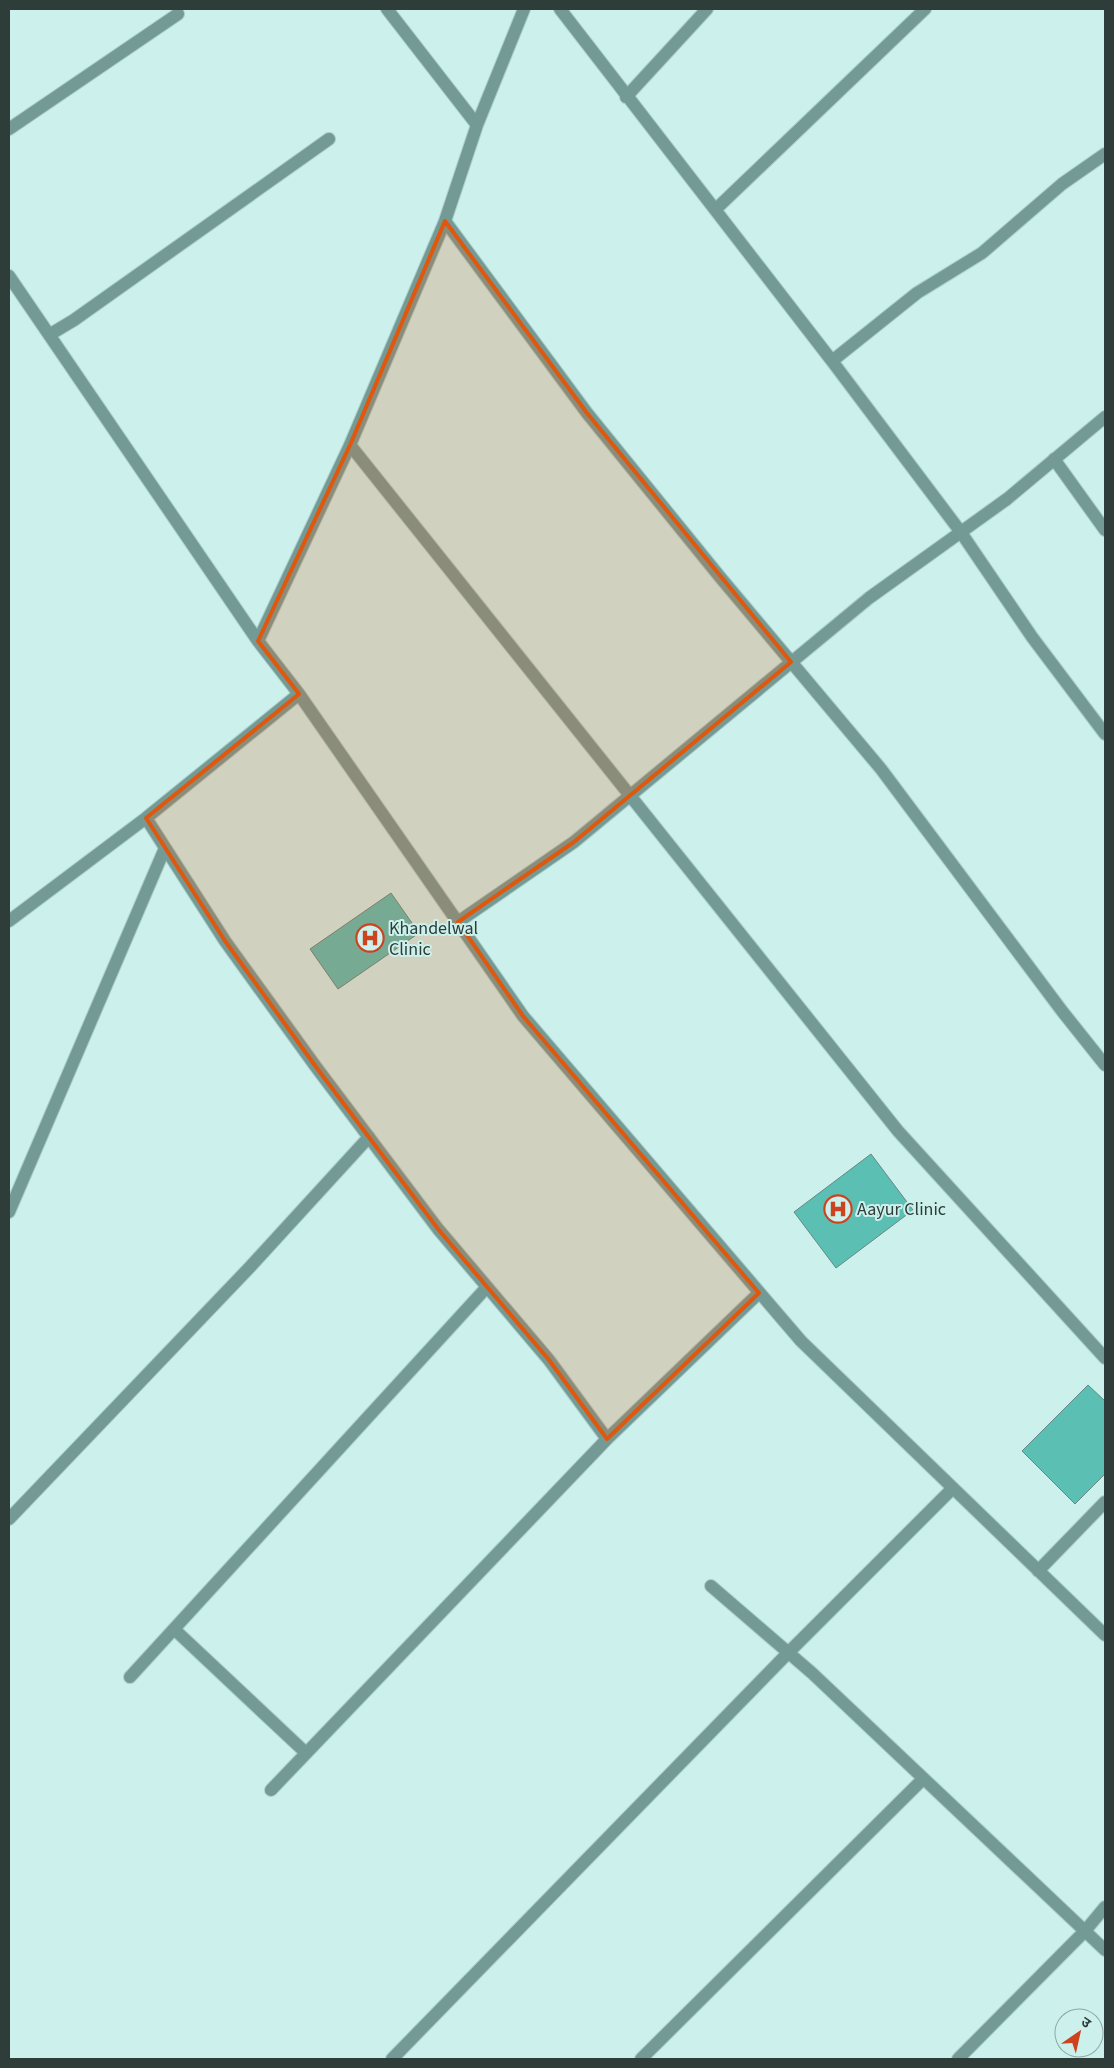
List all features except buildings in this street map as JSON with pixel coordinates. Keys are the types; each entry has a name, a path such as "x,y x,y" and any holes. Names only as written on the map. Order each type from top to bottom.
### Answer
{"street":[{"path":"387,9 477,125"},
{"path":"258,641 350,445 445,220 477,125 524,9"},
{"path":"560,9 626,97 716,209 960,531 1032,637 1105,734"},
{"path":"626,97 707,9"},
{"path":"716,209 925,9"},
{"path":"9,129 178,14"},
{"path":"49,335 74,320 329,138"},
{"path":"832,361 917,293 982,253 1062,184 1105,154"},
{"path":"445,220 587,413 791,662 881,768 1062,1011 1105,1065"},
{"path":"9,276 258,641 299,694 523,1016 801,1342 1105,1635"},
{"path":"458,922 574,842 632,796 869,598 1007,499 1105,417"},
{"path":"350,445 898,1131 1105,1358"},
{"path":"1054,459 1105,530"},
{"path":"9,921 146,818 299,694"},
{"path":"146,818 225,941 369,1137 438,1229 549,1360 607,1439"},
{"path":"9,1212 165,848"},
{"path":"9,1519 250,1267 369,1137"},
{"path":"130,1677 487,1287"},
{"path":"271,1790 607,1439 759,1293"},
{"path":"392,2059 788,1653 952,1488"},
{"path":"1038,1571 1105,1502"},
{"path":"711,1586 788,1653 1105,1950"},
{"path":"174,1629 306,1753"},
{"path":"642,2059 923,1779"},
{"path":"958,2059 1085,1931 1105,1907"}],"highlighted area":[{"path":"445,221 587,413 791,662 574,842 458,922 523,1016 759,1293 607,1439 549,1360 438,1229 316,1067 225,941 146,818 299,694 258,641 350,445"}],"place":[{"name":"Khandelwal Clinic","path":"370,938"},
{"name":"Aayur Clinic","path":"838,1209"}]}
